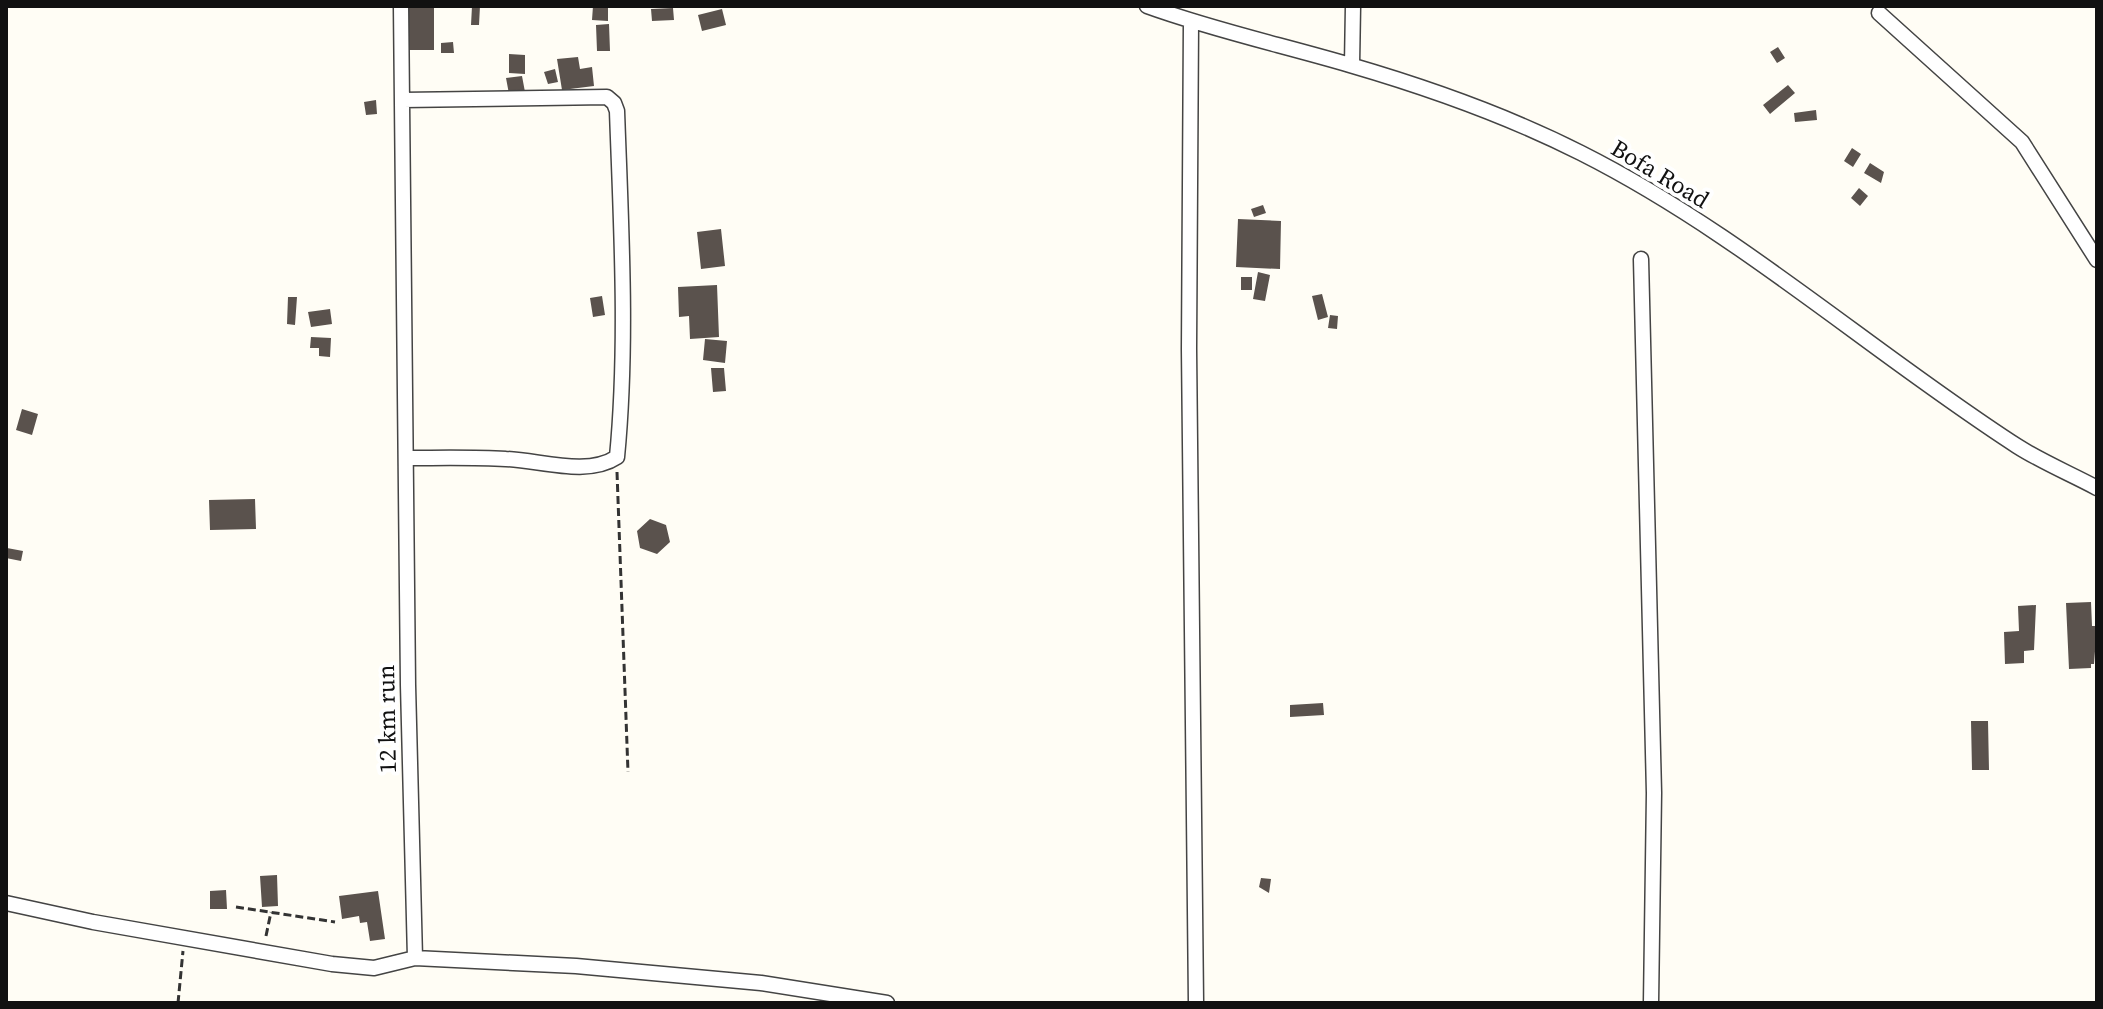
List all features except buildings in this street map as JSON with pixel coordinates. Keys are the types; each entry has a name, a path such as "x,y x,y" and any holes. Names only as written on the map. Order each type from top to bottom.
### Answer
{"street":[{"name":"12 km run","path":"401,6 415,958"},
{"name":"Bofa Road","path":"1147,6 1431,91 1580,152 1664,199 2019,447 2097,488"},
{"path":"1352,65 1353,6"},
{"path":"1879,13 2022,142 2097,260"},
{"path":"1183,15 1196,1003"},
{"path":"403,100 607,97 614,103 618,141 622,356 617,457 607,463 575,466 507,459 406,458"},
{"path":"1641,259 1654,793 1651,1003"},
{"path":"6,903 93,922 332,964 374,968 415,958 560,965 750,982 887,1003"}],"path":[{"path":"617,457 628,772"},
{"path":"236,907 335,922"},
{"path":"263,951 271,912"},
{"path":"178,1003 184,937"}]}
